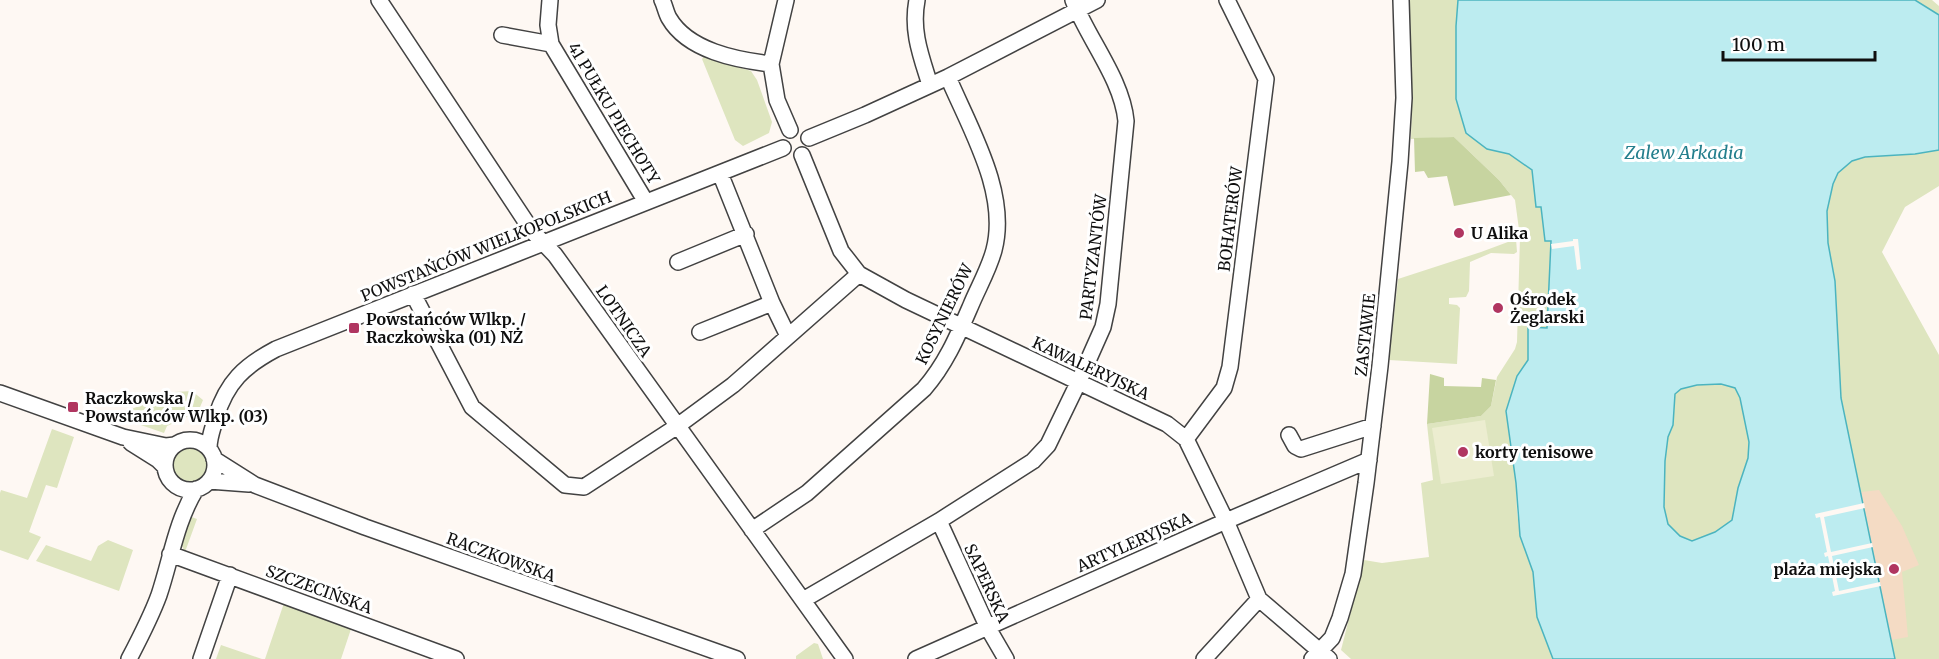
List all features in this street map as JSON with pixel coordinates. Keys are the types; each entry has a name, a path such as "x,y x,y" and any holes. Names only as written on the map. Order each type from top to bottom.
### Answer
{"street":[{"name":"LOTNICZA","path":"379,0 532,231 555,255 676,427 845,659"},
{"name":"41 PUŁKU PIECHOTY","path":"550,0 548,26 550,44 646,202"},
{"path":"663,0 669,18 681,33 697,44 754,62 771,64"},
{"path":"786,0 771,64 777,100 790,130"},
{"path":"917,0 914,18 916,40 930,85"},
{"path":"809,138 948,77 1075,5 1097,0"},
{"name":"BOHATERÓW","path":"1186,439 1224,388 1230,366 1266,79 1227,0"},
{"name":"ZASTAWIE","path":"1320,656 1332,638 1353,574 1369,460 1380,366 1403,108 1401,0"},
{"name":"PARTYZANTÓW","path":"803,600 939,521 1033,461 1048,445 1079,381 1103,327 1108,304 1126,121 1125,107 1119,91 1075,5"},
{"name":"41 PUŁKU PIECHOTY","path":"502,34 550,44"},
{"name":"KOSYNIERÓW","path":"752,530 807,492 924,388 939,372 962,327 994,252 997,208 993,182 948,77"},
{"path":"790,130 801,130 809,138 808,148 802,155 789,154 783,148 783,136 790,130"},
{"name":"POWSTAŃCÓW WIELKOPOLSKICH","path":"191,440 239,374 263,356 303,337 783,148"},
{"name":"KAWALERYJSKA","path":"802,155 841,251 859,274 906,300 1167,424 1186,439 1226,521 1259,599 1320,656"},
{"path":"720,173 772,303 788,336"},
{"path":"678,262 746,234"},
{"path":"412,294 472,407 565,485 584,487 592,484 676,427 733,385 859,274"},
{"path":"700,332 772,303"},
{"path":"0,393 123,437 156,444 175,445"},
{"name":"POWSTAŃCÓW WIELKOPOLSKICH","path":"212,454 209,439 220,402"},
{"path":"1289,435 1295,446 1301,449 1373,426"},
{"path":"123,437 158,460 177,487 187,490 203,485"},
{"path":"129,659 153,611 171,547 187,505 214,470 212,454 198,441 191,440 175,445 166,457 165,467"},
{"name":"RACZKOWSKA","path":"212,454 255,485 376,531 737,659"},
{"name":"ARTYLERYJSKA","path":"916,659 1369,460"},
{"name":"RACZKOWSKA","path":"203,485 255,485"},
{"path":"171,547 177,487"},
{"name":"SAPERSKA","path":"939,521 988,628 1006,659"},
{"name":"SZCZECIŃSKA","path":"171,547 230,575 418,652 456,659"},
{"path":"201,659 230,575"},
{"path":"1204,659 1259,599"}],"green space":[{"path":"1409,0 1458,0 1456,99 1487,149 1509,154 1532,170 1536,206 1541,207 1545,241 1551,241 1547,328 1528,328 1528,360 1517,376 1516,483 1520,536 1533,572 1537,617 1553,659 1351,659 1341,650 1364,560 1382,563 1429,557 1421,483 1433,480 1427,424 1481,416 1491,406 1497,377 1517,342 1520,237 1515,200 1499,180 1454,137 1411,139"},
{"path":"1915,0 1932,0 1939,6 1939,15"},
{"path":"704,56 751,71 757,80 772,122 769,133 743,146 735,140 702,59"},
{"path":"1454,137 1499,180 1511,195 1454,206 1447,176 1428,178 1424,171 1415,172 1414,138"},
{"path":"1939,150 1939,186 1905,207 1882,252 1939,355 1939,659 1895,659 1841,398 1835,281 1828,243 1827,211 1838,173 1852,161 1865,157"},
{"path":"1516,239 1517,252 1514,254 1491,253 1470,262 1469,291 1466,297 1449,298 1449,304 1460,308 1457,364 1389,360 1398,279"},
{"path":"1430,374 1444,378 1444,386 1481,387 1482,378 1496,380 1491,406 1481,416 1427,424"},
{"path":"1721,384 1735,388 1740,398 1749,442 1748,458 1738,488 1732,520 1715,532 1692,541 1680,536 1668,524 1664,507 1665,461 1668,437 1673,425 1675,394 1681,389 1697,385"},
{"path":"192,391 203,400 198,412 167,426 164,433 135,423 135,419 128,419 126,415 129,410 174,392"},
{"name":"korty tenisowe","path":"1485,420 1494,476 1441,484 1432,428"},
{"path":"52,429 74,437 57,488 46,485 29,532 41,537 28,560 0,550 0,493 1,490 27,498"},
{"path":"189,440 198,442 209,451 214,465 212,474 203,485 189,490 180,488 169,479 164,465 166,456 175,445"},
{"path":"189,516 197,519 185,552 181,544"},
{"path":"108,540 133,550 119,591 36,561 46,545 91,561 98,546"},
{"path":"284,603 351,629 341,659 265,659"},
{"path":"814,643 818,644 823,659 796,659 796,656"},
{"path":"221,645 262,659 216,659"}],"sand":[{"name":"plaża miejska","path":"1879,490 1902,526 1919,565 1902,572 1908,637 1891,640 1861,492"}],"water":[{"name":"Zalew Arkadia","path":"1458,0 1915,0 1939,15 1939,150 1865,157 1852,161 1838,173 1827,211 1828,243 1835,281 1841,398 1895,659 1553,659 1537,617 1533,572 1520,536 1516,483 1506,411 1517,376 1528,360 1528,327 1547,328 1551,241 1545,241 1541,207 1536,207 1532,170 1509,154 1487,149 1466,133 1456,99","holes":["1721,384 1735,388 1740,398 1749,442 1748,458 1738,488 1732,520 1715,532 1692,541 1680,536 1668,524 1664,507 1665,461 1668,437 1673,425 1675,394 1681,389 1697,385"]}],"pier":[{"path":"1573,239 1578,239 1581,269 1577,270 1574,246 1552,249 1551,244 1573,241"},
{"path":"1864,503 1865,508 1824,517 1831,552 1872,543 1873,547 1832,556 1839,591 1880,582 1881,586 1833,596 1832,592 1835,591 1828,556 1825,557 1824,553 1827,552 1820,517 1816,518 1815,514"}],"place":[{"name":"U Alika","path":"1459,233"},
{"name":"Ośrodek Żeglarski","path":"1498,308"},
{"name":"Powstańców Wlkp. / Raczkowska (01) NŻ","path":"354,328"},
{"name":"Raczkowska / Powstańców Wlkp. (03)","path":"73,407"},
{"name":"korty tenisowe","path":"1463,452"},
{"name":"plaża miejska","path":"1894,569"}]}
